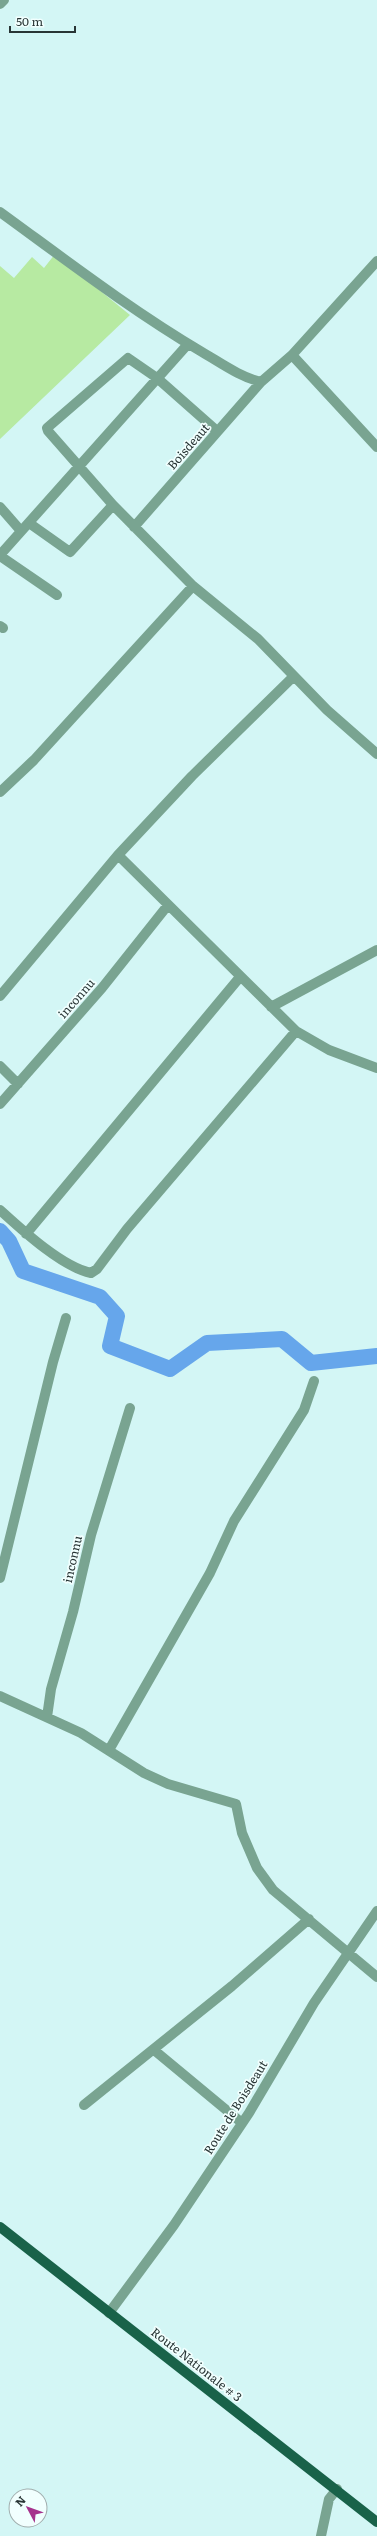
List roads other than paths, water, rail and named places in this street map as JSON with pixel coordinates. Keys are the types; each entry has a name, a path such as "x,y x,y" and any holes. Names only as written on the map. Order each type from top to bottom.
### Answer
{"main road":[{"name":"Route Nationale # 3","path":"0,2227 337,2489 377,2522"}],"street":[{"path":"0,4 4,0"},
{"path":"0,212 106,290 188,344 249,379 261,382"},
{"name":"Boisdeaut","path":"134,527 261,382 292,354 377,262"},
{"path":"56,595 0,556 156,378 188,344"},
{"path":"292,354 377,447"},
{"path":"217,431 156,378 128,358 47,428 48,432 113,505 193,586 258,639 327,710 377,754"},
{"path":"29,523 70,552 113,505"},
{"path":"0,507 21,532"},
{"path":"0,792 34,760 193,586"},
{"path":"0,996 118,855 192,776 294,676"},
{"path":"118,855 168,906 214,948 240,977 296,1031 329,1050 377,1068"},
{"name":"inconnu","path":"0,1104 102,988 168,906"},
{"path":"271,1007 377,950"},
{"path":"26,1234 240,977"},
{"path":"0,1210 26,1234 80,1271 91,1273 96,1269 127,1229 296,1031"},
{"path":"0,1066 18,1084"},
{"path":"0,1578 53,1362 66,1318"},
{"path":"109,1750 210,1573 234,1521 304,1410 314,1381"},
{"name":"inconnu","path":"47,1717 50,1689 71,1620 90,1535 130,1408"},
{"path":"0,1696 80,1733 144,1772 168,1784 236,1804 242,1833 257,1868 273,1890 377,1977"},
{"name":"Route de Boisdeaut","path":"110,2313 174,2225 242,2123 314,2003 377,1911"},
{"path":"84,2105 154,2050 309,1919"},
{"path":"154,2050 242,2123"},
{"path":"321,2536 329,2499 337,2489"}],"waterway":[{"path":"0,1231 9,1241 23,1271 100,1297 117,1316 110,1346 170,1369 207,1343 282,1339 311,1363 377,1356"}]}
